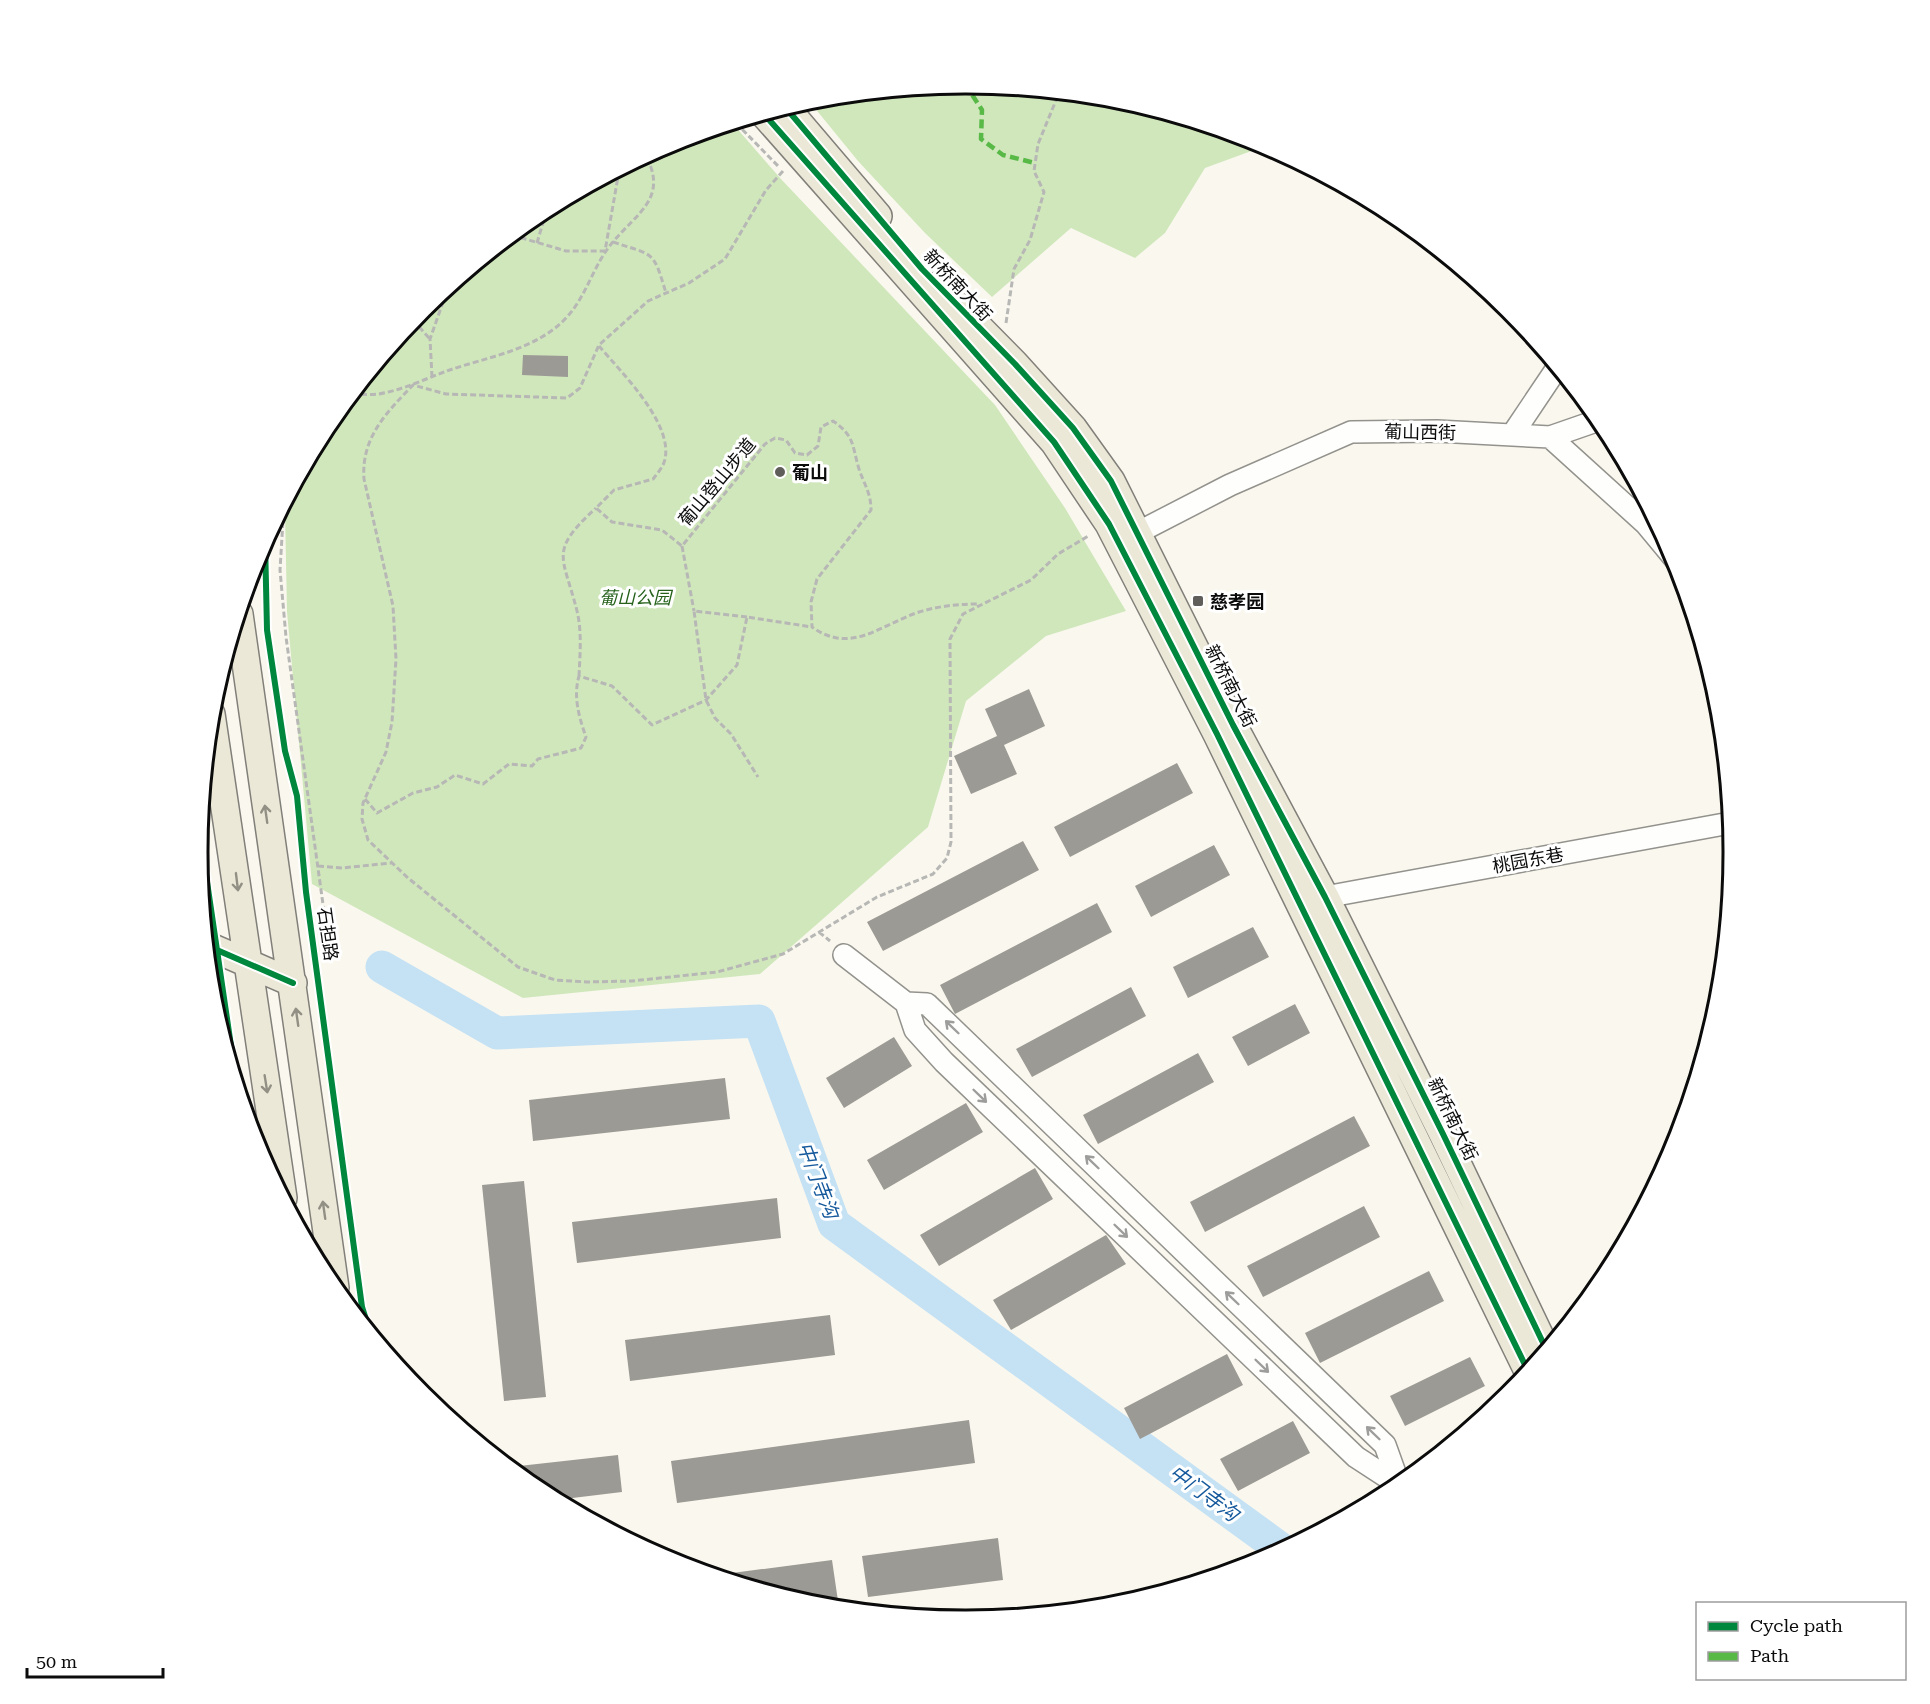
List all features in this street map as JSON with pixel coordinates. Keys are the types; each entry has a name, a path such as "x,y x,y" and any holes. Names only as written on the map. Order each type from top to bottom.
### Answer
{"main road":[{"name":"新桥南大街","path":"792,115 922,269 1073,428 1111,481 1233,725 1325,897 1479,1206 1543,1342"},
{"name":"新桥南大街","path":"769,120 1054,442 1109,524 1217,734 1524,1363"},
{"path":"241,630 285,940 293,982 331,1267"},
{"path":"216,743 279,1172"},
{"path":"214,949 293,982"}],"street":[{"path":"1512,435 1553,375"},
{"path":"1589,423 1550,437 1649,528"},
{"name":"葡山西街","path":"1137,533 1230,485 1351,432 1437,431 1550,437"},
{"name":"桃园东巷","path":"1325,897 1722,824"},
{"path":"844,955 906,1003 915,1030 944,1062 1356,1457 1391,1479"},
{"path":"906,1003 927,1004 1385,1445 1396,1475"}],"path":[{"path":"996,347 1007,322 1014,269 1030,240 1044,192 1034,171 1038,144 1056,100"},
{"path":"742,129 791,179"},
{"path":"362,394 379,394 413,385 518,349 544,336 566,319 582,298 605,251 654,195 656,180 649,164"},
{"path":"413,385 446,394 567,398 580,388 599,345 648,301 688,283 725,259 766,190 783,171"},
{"path":"605,251 618,180"},
{"path":"537,243 543,223"},
{"path":"522,238 566,251 605,251"},
{"path":"613,242 647,253 656,259 666,293"},
{"path":"432,377 430,339 442,304"},
{"path":"419,327 430,339"},
{"path":"365,799 377,813 413,793 437,787 455,776 483,784 509,764 532,766 538,759 581,748 586,737 579,718 575,689 579,676 577,612 561,558 564,544 579,523 614,490 653,479 665,460 665,437 658,423 634,387 599,345"},
{"path":"413,385 382,417 368,443 363,463 364,479 393,606 396,659 392,722 386,752 365,799 363,819 368,840 482,940 518,967 555,980 632,981 717,972 783,954 877,897 933,874 947,858 951,830 950,639 963,614 1031,580 1058,554 1093,533 1098,542"},
{"path":"283,524 280,570 286,637 326,926"},
{"path":"694,611 812,627 835,639 858,639 920,612 952,604 981,604"},
{"path":"579,676 612,687 652,724 706,700 737,665 747,617"},
{"path":"318,866 342,868 393,863"}],"green space":[{"path":"965,94 1015,96 1113,109 1161,120 1252,151 1205,168 1165,233 1135,258 1071,228 992,297 925,233 858,161 816,109 915,96"},
{"name":"葡山公园","path":"738,130 781,179 995,405 1065,508 1126,611 1046,636 966,701 928,827 760,974 523,998 312,884 287,612 286,517 335,431 395,353 429,316 504,251 544,222 586,196 675,152"}],"building":[{"path":"523,355 568,356 568,377 522,375"},
{"path":"1029,689 1045,726 1004,745 1017,774 971,794 954,756 997,736 985,709"},
{"path":"1177,763 1193,793 1070,857 1054,827"},
{"path":"1023,841 1039,870 883,951 867,922"},
{"path":"1214,845 1230,875 1151,917 1135,886"},
{"path":"1097,903 1112,932 955,1014 940,985"},
{"path":"1253,927 1269,957 1188,998 1173,967"},
{"path":"1131,987 1146,1016 1032,1077 1016,1049"},
{"path":"1295,1004 1310,1033 1248,1066 1232,1037"},
{"path":"894,1037 912,1066 844,1108 826,1078"},
{"path":"1198,1053 1214,1082 1098,1144 1083,1115"},
{"path":"725,1078 730,1119 533,1141 529,1100"},
{"path":"966,1103 983,1132 884,1190 867,1160"},
{"path":"1354,1116 1370,1146 1205,1232 1190,1202"},
{"path":"1035,1168 1053,1199 939,1266 920,1235"},
{"path":"524,1181 546,1397 504,1401 482,1185"},
{"path":"777,1198 781,1238 577,1263 572,1222"},
{"path":"1364,1206 1380,1237 1263,1297 1247,1266"},
{"path":"1106,1235 1126,1264 1011,1330 993,1300"},
{"path":"1429,1271 1444,1301 1320,1363 1305,1333"},
{"path":"830,1315 835,1355 630,1381 625,1340"},
{"path":"1227,1354 1243,1385 1140,1439 1124,1408"},
{"path":"1470,1357 1485,1386 1405,1426 1390,1396"},
{"path":"969,1420 975,1463 677,1503 671,1461"},
{"path":"1293,1421 1310,1453 1238,1491 1220,1459"},
{"path":"618,1455 622,1492 570,1498 522,1466"},
{"path":"998,1538 1003,1580 868,1597 862,1556"},
{"path":"832,1560 838,1598 769,1584 734,1573"}],"waterway":[{"name":"中门寺沟","path":"382,967 497,1033 759,1021 834,1224 1273,1543"}],"marked path":[{"path":"972,94 982,110 981,139 1003,155 1035,163"}],"cycle path":[{"path":"792,115 922,269 1015,364 1073,428 1111,481 1233,725 1325,897 1443,1134 1543,1342"},
{"path":"769,120 1054,442 1109,524 1217,734 1524,1363"},
{"name":"石担路","path":"265,561 267,630 285,751 297,796 306,892 364,1313"},
{"path":"209,894 228,1028"},
{"path":"214,949 293,983"}],"place":[{"name":"葡山","path":"780,472"},
{"name":"慈孝园","path":"1198,601"}]}
